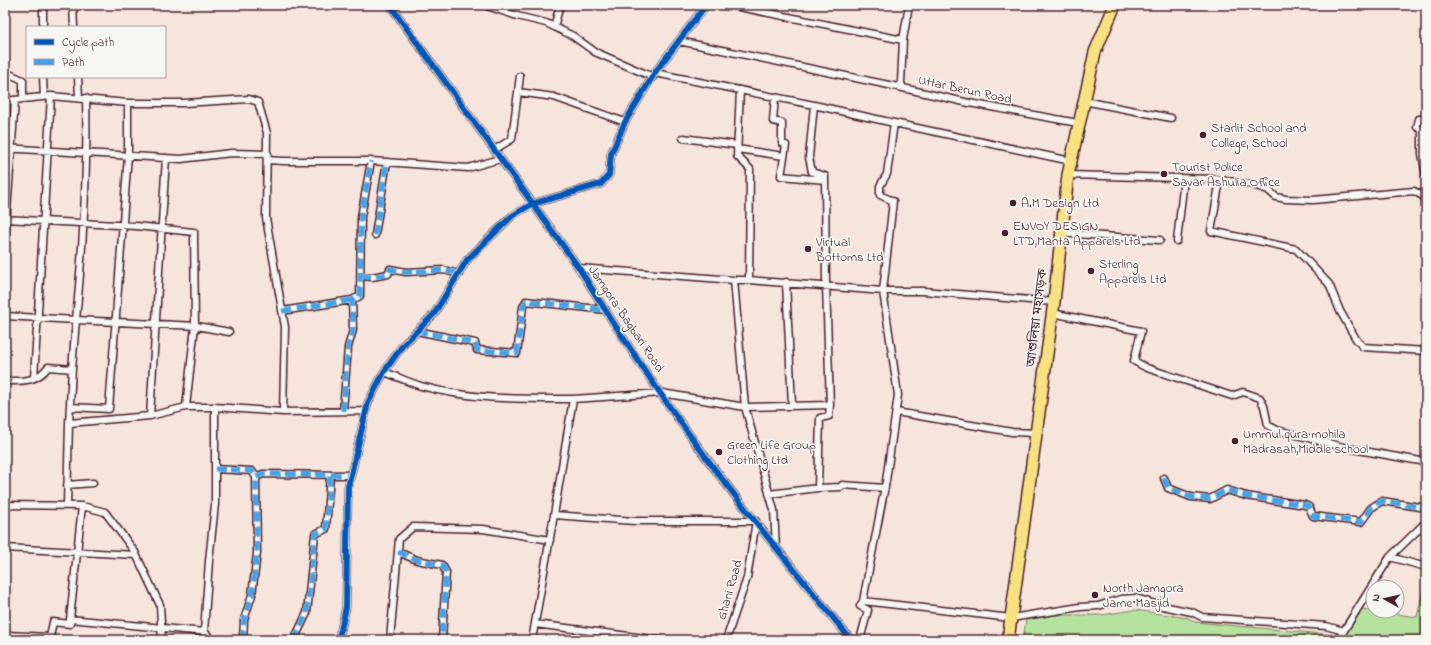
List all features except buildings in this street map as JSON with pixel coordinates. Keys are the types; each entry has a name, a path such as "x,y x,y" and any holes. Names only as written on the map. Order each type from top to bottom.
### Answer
{"highway":[{"name":"আশুলিয়া মহাসড়ক","path":"1008,640 1053,308 1068,175 1078,123 1095,52 1115,5"}],"street":[{"path":"43,5 43,26"},
{"path":"73,5 74,26"},
{"name":"Jamgora-Bagbari Road","path":"390,5 579,268 697,445 776,548 851,640"},
{"path":"484,5 495,7 554,27 573,36 595,52 654,75 776,97 1071,161"},
{"path":"554,27 560,5"},
{"path":"336,640 341,630 346,607 348,562 346,521 351,475 368,402 384,372 402,345 434,314 467,260 512,216 532,204 601,184 609,175 611,154 625,122 654,75 706,5"},
{"path":"729,5 903,40"},
{"name":"Uttar Berun Road","path":"909,5 903,40 901,83 903,88 969,104 1078,123"},
{"path":"679,41 903,88"},
{"path":"5,72 23,80 23,99"},
{"path":"494,150 512,139 520,76"},
{"path":"43,78 44,97"},
{"path":"67,506 72,368 85,223 88,152 83,98 78,78"},
{"path":"740,90 737,156 750,169 750,280"},
{"path":"518,92 554,97 625,122"},
{"path":"34,378 49,150 51,96"},
{"path":"5,101 51,96 128,103 191,103 249,99 256,100 260,105 267,133 266,218 286,342 283,412"},
{"path":"776,97 773,121 782,123 782,143 786,145 781,176 825,180"},
{"path":"5,240 8,148 15,100"},
{"path":"1084,100 1171,118"},
{"path":"70,407 109,409 128,155 128,103"},
{"path":"814,105 809,158 812,172 825,176 826,285 830,405 829,416 820,418 818,488"},
{"path":"1426,113 1425,119 1419,119 1416,127 1422,130 1422,154 1426,176"},
{"path":"860,640 868,610 860,606 863,601 885,488 898,395 883,290 892,201 880,195 880,186 887,174 894,123"},
{"path":"683,138 784,156"},
{"path":"8,148 180,159 231,153 267,157 283,161 371,161 468,168 500,159"},
{"path":"150,416 166,158"},
{"path":"282,311 352,300 360,296 361,217 371,161"},
{"path":"375,235 387,162"},
{"path":"1068,175 1220,180 1250,184 1268,190 1276,197 1286,199 1320,199 1414,192 1426,198"},
{"path":"1177,241 1184,179"},
{"path":"1220,180 1211,231 1296,249 1329,284 1340,311 1356,339 1363,347 1426,351"},
{"path":"6,219 122,225 194,232 195,326 186,407"},
{"path":"1061,233 1160,240"},
{"path":"579,268 883,290 923,291 1053,308 1141,331 1134,361 1147,368 1232,396 1244,392 1260,398 1264,406 1268,425 1277,430 1347,448 1426,462"},
{"path":"361,276 372,277 388,274 390,269 406,272 444,270 459,274"},
{"path":"734,280 745,407 774,510 776,548"},
{"path":"786,282 792,406"},
{"path":"343,412 348,347 353,330 352,300"},
{"path":"417,330 475,343 477,350 517,353 523,307 526,301 606,310"},
{"path":"5,316 156,323 195,326 230,332"},
{"path":"5,381 22,381 41,376 48,367 72,368"},
{"path":"384,372 421,386 460,394 520,399 573,399 662,394 745,407 830,405"},
{"path":"532,640 573,399"},
{"path":"69,423 150,416 186,407 215,407 283,412 366,411"},
{"path":"204,632 215,504 215,407"},
{"path":"896,412 1004,430 1036,433"},
{"path":"69,423 107,420"},
{"path":"215,469 252,471 256,477 257,553 252,595 244,620 243,640"},
{"path":"256,477 263,474 351,475"},
{"path":"294,640 307,613 315,534 326,529 330,475"},
{"path":"1164,478 1168,488 1191,497 1210,499 1226,490 1246,496 1305,505 1309,507 1313,516 1329,519 1361,522 1371,508 1382,501 1426,508"},
{"path":"67,485 93,483"},
{"path":"769,494 818,488 841,487 842,485 885,488"},
{"path":"5,505 82,506 105,512 136,555 160,605 162,640"},
{"path":"5,635 50,637 52,622 70,624 82,506"},
{"path":"554,515 634,521 756,521"},
{"name":"Ghani Road","path":"726,640 747,578 756,521"},
{"path":"1338,640 1390,557 1426,522"},
{"path":"390,640 399,539 413,527 483,529 550,540"},
{"path":"5,548 136,555"},
{"path":"398,552 417,560 442,565 446,572 442,640"},
{"path":"1390,557 1426,567"},
{"path":"863,601 1011,618 1080,607 1098,606 1121,599 1136,598 1158,605 1192,612 1202,616 1326,626 1344,631"},
{"path":"70,619 204,632 212,640 221,640"},
{"path":"535,624 660,640"}],"green space":[{"path":"1426,577 1426,640 1023,640 1026,620 1056,615 1101,615 1135,610 1188,618 1195,622 1345,636 1362,609 1365,609 1365,619 1405,619 1405,615 1417,617"}],"marked path":[{"path":"343,411 348,347 353,330 352,300 360,296 361,217 371,161"},
{"path":"375,235 387,162"},
{"path":"361,276 372,277 388,274 390,269 406,272 444,270 459,274"},
{"path":"282,311 352,300"},
{"path":"417,331 475,343 477,350 517,353 523,307 526,301 606,310"},
{"path":"215,469 252,471 256,477"},
{"path":"243,640 244,620 252,595 257,553 256,477 263,474 351,475"},
{"path":"294,640 307,613 315,534 326,529 330,475"},
{"path":"1164,478 1168,488 1191,497 1210,499 1227,490 1246,496 1305,505 1309,507 1313,516 1361,522 1371,508 1382,501 1426,508"},
{"path":"398,552 417,560 442,565 446,572 442,640"}],"cycle path":[{"path":"390,5 579,268 636,358 715,470 851,640"},
{"path":"337,640 341,630 346,607 348,487 368,403 384,372 403,345 434,314 467,260 512,216 532,204 601,184 609,175 611,154 625,122 656,71 706,5"}],"place":[{"name":"Starlit School and College, School","path":"1203,135"},
{"name":"Tourist Police Savar Ashulia Office","path":"1164,174"},
{"name":"A.M Design Ltd","path":"1013,203"},
{"name":"ENVOY DESIGN LTD,Manta Apparels Ltd","path":"1005,233"},
{"name":"Virtual Bottoms Ltd","path":"808,249"},
{"name":"Sterling Apparels Ltd","path":"1091,271"},
{"name":"Ummul qura mohila Madrasah,Middle school","path":"1235,441"},
{"name":"Green Life Group Clothing Ltd","path":"719,452"},
{"name":"North Jamgora Jame Masjid","path":"1095,595"}]}
